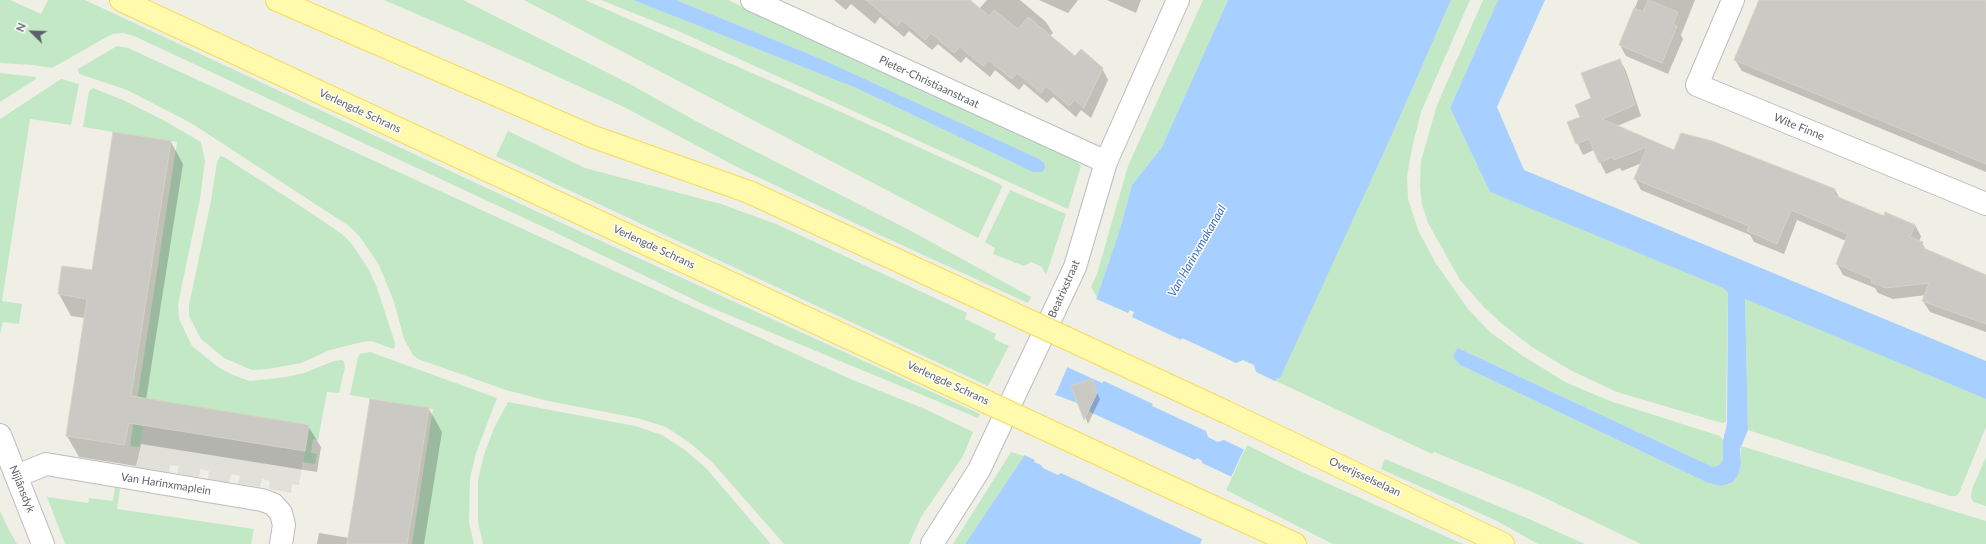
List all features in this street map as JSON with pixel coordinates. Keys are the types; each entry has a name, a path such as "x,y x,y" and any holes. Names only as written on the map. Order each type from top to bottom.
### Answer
{"main road":[{"name":"Verlengde Schrans","path":"121,0 1295,544"},
{"name":"Overijsselselaan","path":"277,0 452,74 591,136 749,192 1226,412 1503,544"}],"street":[{"name":"Pieter-Christiaanstraat","path":"752,0 1106,162"},
{"name":"Beatrixstraat","path":"932,544 979,470 1075,268 1106,162 1178,0"},
{"name":"Wite Finne","path":"1733,0 1697,85 1986,204"},
{"name":"Nijlânsdyk","path":"0,435 43,544"},
{"name":"Van Harinxmaplein","path":"17,476 46,464 262,500 273,504 281,512 284,525 281,544"}],"shaded area":[{"path":"148,399 309,425 299,485 292,484 291,493 269,489 270,481 262,479 260,487 238,484 240,476 231,474 229,483 208,479 209,471 200,469 199,478 177,475 179,466 170,465 169,473 136,468"}],"green space":[{"path":"0,0 10,0 41,14 48,0 85,0 553,219 980,414 978,418 707,306 552,231 134,36 123,33 112,34 52,68 0,63"},
{"path":"384,0 463,0 628,83 694,120 913,232 1031,297 1028,303 882,236 739,168 624,107 482,42"},
{"path":"524,0 585,0 832,108 1000,184 1002,187 978,238"},
{"path":"601,0 633,0 856,88 1033,172 814,56 676,0 728,0 1073,159 1081,166 1068,209 676,30"},
{"path":"1203,0 1228,0 1162,147 1132,185 1120,229 1097,297 1091,287 1097,274 1128,166"},
{"path":"1451,0 1470,0 1421,112 1412,148 1407,177 1408,199 1418,230 1435,262 1468,309 1490,332 1523,356 1565,382 1610,401 1720,436 1723,440 1723,460 1719,465 1713,467 1458,348 1453,357 1460,365 1706,482 1739,473 1741,446 1986,521 1986,544 1641,544 1537,494 1434,452 1432,454 1276,381 1395,128"},
{"path":"1483,0 1498,0 1450,108 1490,192 1723,288 1728,293 1726,422 1722,423 1617,392 1570,370 1532,347 1501,323 1483,306 1460,280 1428,223 1422,204 1420,186 1421,161 1437,105"},
{"path":"117,46 128,48 848,378 925,409 973,432 963,456 921,517 909,544 784,544 712,462 690,443 666,427 637,418 548,401 506,390 418,359 413,355 404,339 394,302 379,265 360,237 349,226 191,123 127,90 79,74 78,69"},
{"path":"0,73 36,77 36,79 0,102"},
{"path":"61,79 79,84 71,125 30,119 2,301 22,304 19,324 3,322 0,334 0,119"},
{"path":"93,88 123,100 163,120 201,142 205,161 200,199 178,304 179,319 192,346 218,367 233,375 250,381 286,377 304,373 334,361 342,360 344,362 345,367 339,393 327,392 318,440 313,439 311,453 317,454 315,464 303,462 309,425 148,399 140,447 130,446 177,142 83,127 89,91"},
{"path":"508,131 585,168 721,204 776,224 967,313 965,319 996,334 994,339 1009,346 988,386 496,156"},
{"path":"220,156 224,157 305,209 342,234 352,244 369,270 377,288 395,343 394,349 371,341 362,342 330,350 301,363 268,369 252,370 224,358 201,339 189,316 189,305 211,201 217,162"},
{"path":"1010,190 1066,214 1046,275 1042,267 1031,262 1024,266 993,254 995,248 985,242"},
{"path":"1745,299 1986,399 1986,427 1959,493 1956,496 1950,496 1748,430"},
{"path":"370,352 497,398 476,453 470,478 469,523 474,544 412,544 433,409 350,395 358,357 360,354"},
{"path":"508,402 635,426 662,435 685,450 706,468 771,544 483,544 478,522 478,480 484,455 494,428"},
{"path":"1247,445 1293,468 1463,544 1333,544 1226,490"},
{"path":"1011,452 1024,456 965,544 953,544"},
{"path":"1986,457 1986,506 1973,502 1971,497 1972,489"},
{"path":"1385,459 1585,544 1538,544 1497,521 1381,469"},
{"path":"115,487 120,489 117,509 254,529 251,544 65,544 47,497 88,503 89,498 113,501"},
{"path":"0,511 8,528 17,544 0,544"}],"water":[{"path":"633,0 676,0 814,56 1039,159 1044,163 1045,168 1042,172 1033,172 856,88"},
{"name":"Van Harinxmakanaal","path":"1228,0 1451,0 1395,128 1280,378 1277,378 1200,544 965,544 1024,456 1058,389 1097,297 1120,229 1132,185 1162,147"},
{"path":"1498,0 1545,0 1497,107 1524,170 1986,361 1986,399 1745,299 1748,430 1740,449 1741,462 1739,473 1733,482 1721,486 1706,482 1460,365 1453,357 1458,348 1713,467 1719,465 1723,460 1723,440 1727,424 1728,293 1723,288 1490,192 1450,108"}],"pier":[{"path":"1094,298 1128,313 1130,310 1134,312 1132,317 1181,340 1182,338 1236,363 1243,360 1254,365 1256,372 1277,382 1245,450 1224,440 1218,442 1208,437 1206,431 1152,406 1153,404 1104,381 1102,383 1065,366"},
{"path":"1053,394 1088,407 1090,412 1195,460 1197,458 1202,461 1202,463 1232,477 1204,540 1061,473 1058,475 1043,468 1041,465 1034,462 1035,460 1022,454"}],"building":[{"path":"866,0 970,0 989,16 994,10 1018,29 1028,17 1075,56 1081,49 1103,68 1084,108 1075,100 1069,106 1046,86 1041,93 1017,73 1012,79 988,60 983,66 960,47 954,53 931,33 925,40 902,20 897,26"},
{"path":"1648,0 1678,12 1673,24 1677,26 1662,63 1619,45 1634,8 1643,12"},
{"path":"1759,0 1986,0 1986,164 1734,60"},
{"path":"1620,59 1635,105 1602,119 1674,150 1681,133 1712,141 1835,189 1833,195 1884,216 1885,212 1915,225 1910,237 1923,242 1921,247 1986,275 1986,324 1922,301 1929,283 1886,288 1871,282 1872,279 1836,264 1848,234 1791,210 1777,244 1747,231 1749,226 1634,179 1647,147 1614,160 1613,157 1599,163 1589,139 1576,144 1567,122 1580,117 1575,105 1591,98 1581,73"},
{"path":"113,132 171,141 131,396 309,425 305,451 129,423 124,445 66,436 87,299 58,294 61,271 62,266 92,270"},
{"path":"1092,379 1097,393 1084,420 1071,386"},
{"path":"370,399 429,408 407,544 347,544"}]}
